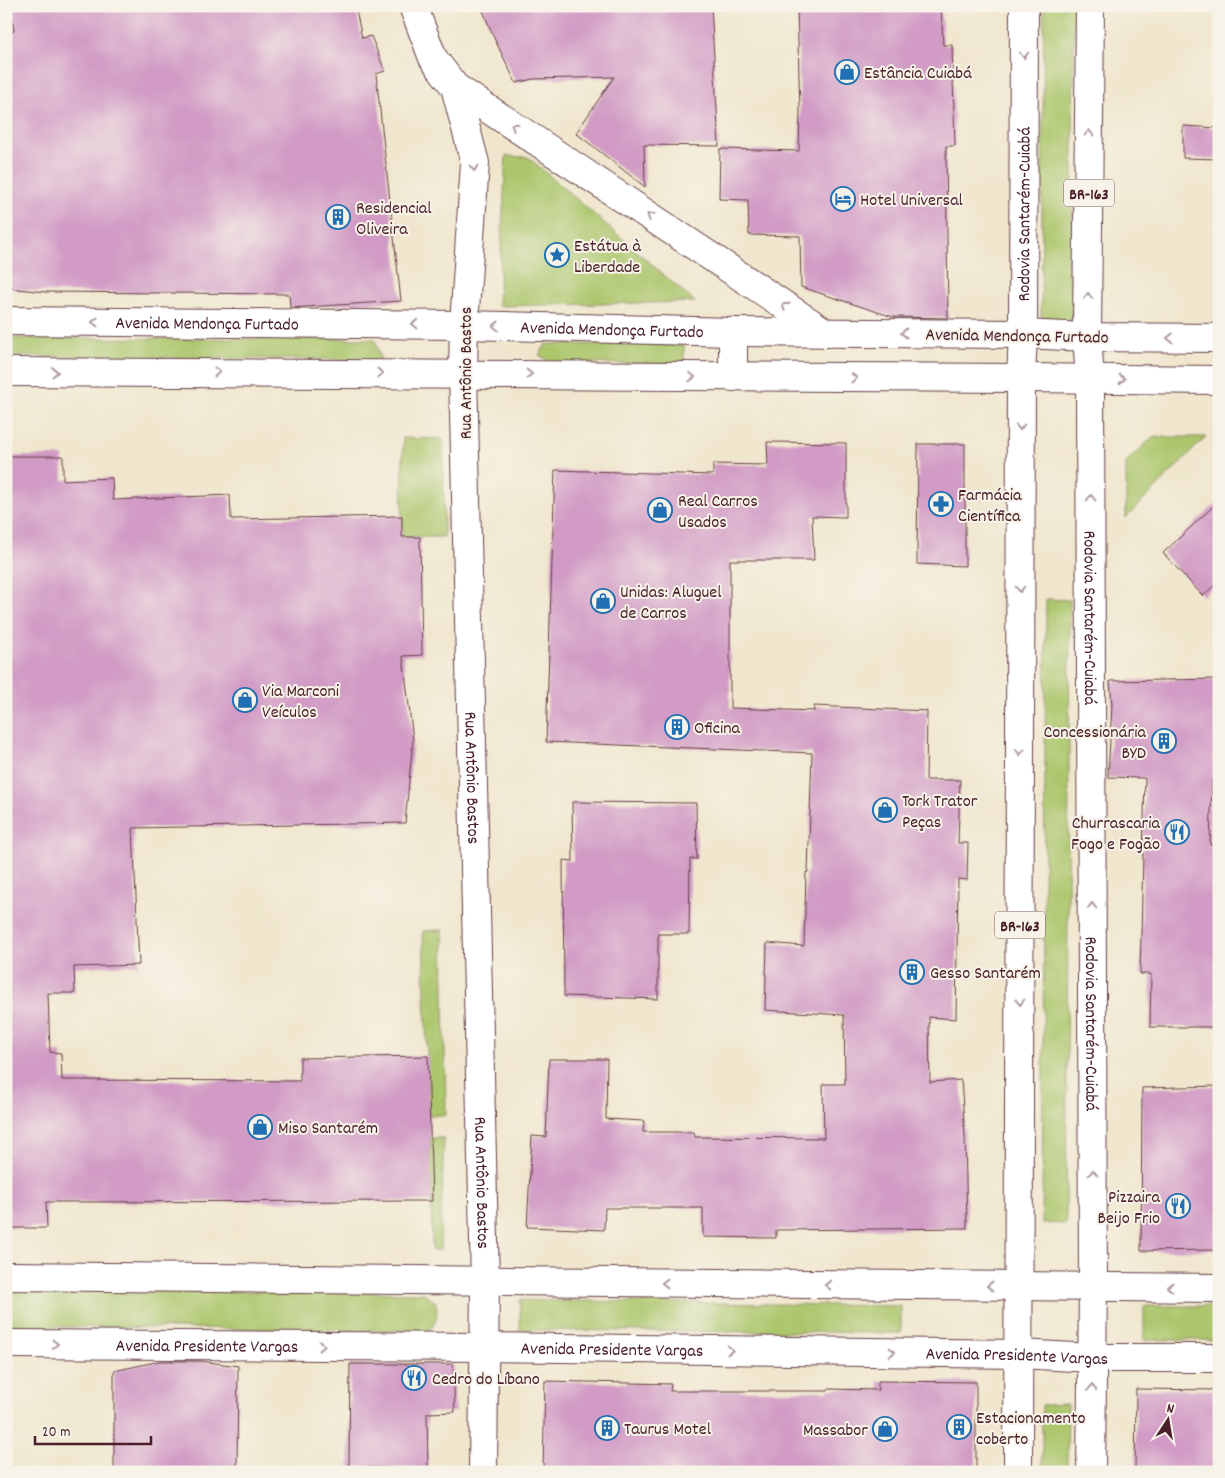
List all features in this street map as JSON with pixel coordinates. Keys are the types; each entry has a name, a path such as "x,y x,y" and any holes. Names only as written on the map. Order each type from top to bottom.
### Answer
{"main road":[{"path":"412,6 433,58 455,87 826,333"},
{"name":"Rodovia Santarém-Cuiabá","path":"1018,1472 1020,378 1022,334 1024,6"},
{"name":"Rodovia Santarém-Cuiabá","path":"1090,6 1088,337 1090,379 1092,1472"},
{"name":"Rua Antônio Bastos","path":"455,87 475,163 464,325 463,373 485,1281 483,1472"},
{"name":"Avenida Mendonça Furtado","path":"6,321 464,325 733,332 1022,334 1088,337 1219,338"},
{"path":"733,332 733,378"},
{"path":"6,372 463,373 733,378 1219,380"},
{"path":"6,1276 1219,1288"},
{"name":"Avenida Presidente Vargas","path":"6,1344 484,1347 1019,1354 1092,1358 1219,1358"}],"green space":[{"path":"1044,6 1074,6 1072,317 1067,326 1045,323 1041,315"},
{"path":"506,156 528,157 695,302 498,306"},
{"path":"6,338 375,339 381,360 6,356"},
{"path":"546,344 684,345 684,364 552,363 539,355"},
{"path":"1153,437 1206,437 1126,518 1126,462"},
{"path":"403,438 443,439 444,537 402,537"},
{"path":"1046,599 1070,600 1066,1224 1042,1223"},
{"path":"443,930 446,1115 429,1115 423,931"},
{"path":"430,1138 444,1138 440,1250 432,1251"},
{"path":"6,1289 424,1293 436,1302 437,1315 428,1331 6,1326"},
{"path":"520,1300 901,1306 901,1333 520,1330"},
{"path":"1144,1306 1219,1306 1219,1340 1144,1340"},
{"path":"1068,1404 1067,1472 1042,1472 1042,1405"}],"building":[{"path":"10,6 355,6 362,38 371,36 385,71 376,74 401,301 290,308 289,294 46,292 8,288 6,272 6,33 14,31"},
{"path":"481,6 711,6 719,146 644,145 645,187 576,133 614,77 533,79 516,83"},
{"path":"797,6 941,6 943,45 952,45 955,146 946,146 948,318 893,317 801,287 800,236 749,235 748,200 719,199 720,149 799,151 800,111"},
{"path":"1183,126 1219,128 1219,159 1183,158"},
{"path":"767,442 846,443 846,517 812,516 814,560 730,560 730,708 814,711 814,706 927,711 926,780 960,780 958,843 968,843 967,880 958,879 956,1019 929,1017 930,1082 961,1080 965,1135 967,1228 776,1230 776,1238 703,1237 703,1208 605,1208 604,1230 527,1227 532,1136 546,1137 549,1059 607,1059 606,1119 644,1121 643,1132 694,1132 695,1137 824,1138 823,1084 845,1084 844,1015 765,1010 767,943 804,946 812,753 546,742 555,470 713,475 713,464 768,465"},
{"name":"Farmácia Científica","path":"918,444 965,444 965,566 917,564"},
{"path":"6,456 63,456 63,480 112,478 113,500 230,495 231,519 402,516 402,537 420,537 422,655 403,656 413,740 405,823 133,828 139,965 74,967 75,993 48,993 50,1052 61,1053 62,1080 300,1081 300,1058 428,1056 432,1201 46,1202 47,1228 6,1228"},
{"path":"1219,501 1219,581 1203,596 1163,553"},
{"path":"1219,679 1219,780 1212,779 1210,845 1219,845 1219,1027 1150,1027 1151,974 1140,974 1145,778 1108,777 1112,705 1110,681"},
{"path":"572,802 696,803 697,859 690,859 689,934 658,934 658,999 564,996 563,860 573,861"},
{"path":"1219,1086 1219,1234 1216,1234 1217,1250 1141,1251 1142,1088"},
{"path":"160,1361 201,1361 238,1366 237,1472 114,1472 114,1371"},
{"path":"350,1364 453,1364 455,1412 427,1413 428,1468 349,1467"},
{"path":"545,1381 671,1384 670,1391 878,1390 878,1381 976,1382 976,1472 543,1472"},
{"path":"1136,1389 1218,1390 1219,1472 1135,1472"}],"place":[{"name":"Estância Cuiabá","path":"847,72"},
{"name":"Hotel Universal","path":"843,199"},
{"name":"Residencial Oliveira","path":"338,217"},
{"name":"Estátua à Liberdade","path":"557,255"},
{"name":"Farmácia Científica","path":"941,504"},
{"name":"Real Carros Usados","path":"660,510"},
{"name":"Unidas: Aluguel de Carros","path":"603,601"},
{"name":"Via Marconi Veículos","path":"245,700"},
{"name":"Oficina","path":"677,727"},
{"name":"Concessionária BYD","path":"1164,741"},
{"name":"Tork Trator Peças","path":"885,810"},
{"name":"Churrascaria Fogo e Fogão","path":"1177,832"},
{"name":"Gesso Santarém","path":"912,972"},
{"name":"Miso Santarém","path":"260,1127"},
{"name":"Pizzaira Beijo Frio","path":"1178,1206"},
{"name":"Cedro do Líbano","path":"414,1378"},
{"name":"Estacionamento coberto","path":"959,1427"},
{"name":"Taurus Motel","path":"607,1428"},
{"name":"Massabor","path":"885,1429"}]}
